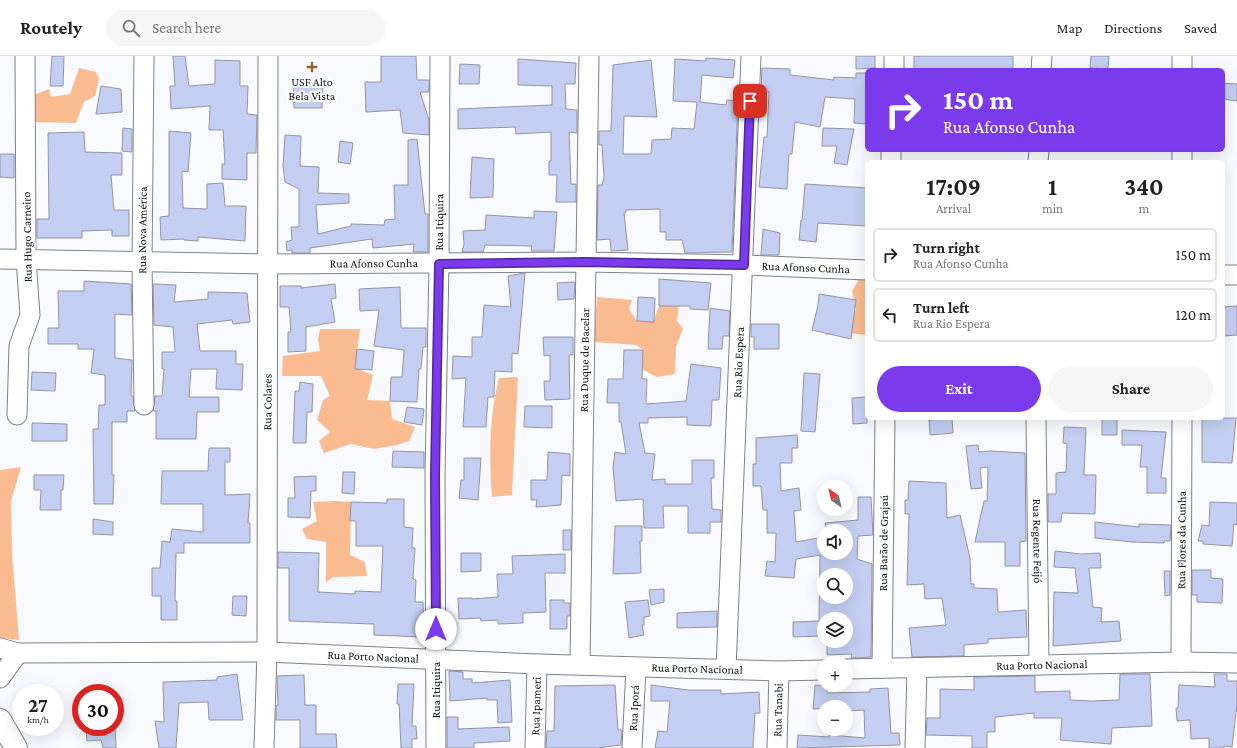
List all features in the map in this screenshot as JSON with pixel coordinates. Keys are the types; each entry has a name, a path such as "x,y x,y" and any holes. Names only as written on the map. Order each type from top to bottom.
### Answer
{"highway":[{"path":"0,720 16,748"}],"street":[{"name":"Rua Hugo Carneiro","path":"18,415 20,346 30,315 26,259 25,56"},
{"name":"Rua Nova América","path":"144,56 142,262 144,405"},
{"name":"Rua Colares","path":"264,748 267,652 268,56"},
{"name":"Rua Itiquira","path":"436,748 435,475 439,264 440,56"},
{"name":"Rua Duque de Bacelar","path":"580,664 589,56"},
{"name":"Rua Rio Espera","path":"726,669 752,56"},
{"path":"894,56 894,68"},
{"path":"1041,68 1042,56"},
{"path":"1182,56 1182,68"},
{"name":"Rua Afonso Cunha","path":"0,259 267,264 586,262 744,265 865,270"},
{"path":"1225,275 1237,275"},
{"name":"Rua Barão de Grajaú","path":"882,668 885,420"},
{"name":"Rua Regente Feijó","path":"1036,420 1039,665"},
{"name":"Rua Flores da Cunha","path":"1181,662 1182,420"},
{"name":"Rua Porto Nacional","path":"0,648 18,653 267,652 537,664 580,664 636,668 779,671 817,670"},
{"path":"0,678 18,653"},
{"name":"Rua Porto Nacional","path":"853,669 1181,662 1237,663"},
{"name":"Rua Ipameri","path":"535,748 537,664"},
{"name":"Rua Iporá","path":"632,748 636,668"},
{"path":"915,748 917,668"},
{"name":"Rua Tanabi","path":"778,748 779,671"}],"shaded area":[{"path":"79,68 96,72 99,79 95,96 84,102 76,123 32,122 34,95 49,89 51,97 70,94"},
{"path":"862,274 865,274 865,335 848,333 825,335 826,328 846,325 856,310 852,291"},
{"path":"597,297 632,300 629,309 637,321 653,322 659,306 672,306 679,300 677,321 683,329 676,347 675,374 657,377 643,370 643,350 636,345 594,342"},
{"path":"320,329 360,329 355,368 373,375 367,400 390,401 392,419 415,427 409,441 397,445 374,449 351,444 324,453 319,441 330,432 317,420 323,400 330,396 321,376 282,376 283,356 320,351 318,339"},
{"path":"518,377 512,495 492,497 490,467 491,437 493,407 499,378"},
{"path":"21,467 11,501 12,553 19,640 0,638 0,470"},
{"path":"313,502 351,502 350,555 365,562 367,576 334,577 326,582 326,542 307,539 302,529 317,521"}],"building":[{"path":"52,56 64,56 63,86 50,86"},
{"path":"173,56 185,56 189,86 215,84 215,60 240,61 240,86 248,86 247,114 257,115 256,153 247,153 247,180 222,179 222,164 225,164 223,130 209,130 210,106 171,109 170,86 175,86"},
{"path":"381,56 416,56 417,80 429,80 429,92 420,92 429,120 429,135 403,133 400,110 366,112 365,82 381,82"},
{"path":"856,56 875,56 875,68 856,69"},
{"path":"914,56 1013,56 1013,68 914,68"},
{"path":"1091,56 1109,56 1108,68 1090,68"},
{"path":"706,58 735,60 733,78 702,75 700,102 726,105 727,100 738,101 732,252 685,253 682,240 666,240 666,232 660,232 660,209 626,210 626,213 624,213 628,250 611,251 610,239 597,240 598,185 602,185 604,177 602,145 599,145 599,131 611,131 613,65 651,60 657,117 624,116 623,154 651,154 652,140 671,139 672,128 694,129 697,102 673,101 675,59 706,61"},
{"path":"518,59 576,63 575,84 565,84 566,109 577,110 577,133 569,132 571,184 576,184 576,202 556,202 557,175 549,175 549,161 551,161 551,132 516,134 515,127 458,129 458,109 552,105 552,86 518,85"},
{"path":"460,64 480,65 479,84 459,84"},
{"path":"762,68 790,69 790,75 834,80 834,77 856,78 856,73 865,73 865,124 854,123 855,99 825,97 820,127 795,122 792,154 789,154 787,189 759,187 764,137 767,137 769,92 761,91"},
{"path":"1225,83 1237,84 1237,101 1225,99"},
{"path":"293,85 323,86 322,108 294,108"},
{"path":"101,86 121,89 122,112 96,114"},
{"path":"123,128 132,129 132,152 122,151"},
{"path":"823,128 854,129 847,165 834,163 837,146 822,146"},
{"path":"169,131 191,133 188,172 182,171 183,208 207,209 207,184 223,183 225,206 246,206 245,241 198,237 198,241 184,239 161,240 160,217 169,216"},
{"path":"84,132 85,152 122,153 122,175 111,175 114,210 129,210 129,236 112,236 112,230 82,231 82,238 37,238 37,219 49,219 48,133"},
{"path":"285,135 301,136 300,166 319,167 318,193 349,194 349,203 316,205 318,234 351,226 351,224 384,225 385,220 395,219 394,185 408,185 408,140 417,139 425,214 428,214 428,252 413,252 414,244 373,248 372,239 310,248 310,253 292,253 292,250 287,251 286,242 292,240 291,227 299,227 299,189 285,182 283,166"},
{"path":"340,141 353,143 350,164 338,162"},
{"path":"0,154 14,154 14,178 0,177"},
{"path":"472,157 494,159 493,197 470,198"},
{"path":"805,184 865,188 865,226 818,223 816,242 799,240"},
{"path":"534,211 557,212 554,251 531,251 532,246 485,245 483,252 462,252 464,244 463,231 485,230 486,215 534,218"},
{"path":"763,229 780,233 779,255 761,255"},
{"path":"525,273 518,354 512,353 512,372 495,371 494,397 488,397 486,427 463,427 466,378 452,379 453,356 472,357 472,337 482,337 484,305 511,307 508,276"},
{"path":"659,279 711,283 708,310 690,309 690,306 659,306"},
{"path":"84,281 131,284 132,315 115,314 115,358 132,360 131,396 133,396 135,411 127,411 127,422 112,422 112,475 114,475 113,504 94,504 93,429 98,429 99,405 105,405 105,375 91,373 94,349 78,349 78,344 48,344 48,328 59,328 58,291 84,291"},
{"path":"575,282 574,299 558,300 557,283"},
{"path":"153,284 176,285 174,302 208,299 208,292 247,293 250,322 233,324 232,320 197,324 200,351 236,351 236,364 243,364 242,390 216,389 217,369 191,369 189,397 219,397 219,412 197,412 196,439 156,439 156,411 153,411 155,396 162,396 164,369 162,369 162,352 175,352 173,327 154,325"},
{"path":"335,284 336,298 331,299 335,322 306,327 306,351 288,352 288,332 291,332 289,307 280,307 280,286 301,286 301,288"},
{"path":"400,287 401,328 426,328 426,347 423,347 421,369 419,369 417,402 390,401 391,377 402,377 404,350 374,346 379,310 360,311 359,289"},
{"path":"819,294 856,300 851,339 812,330"},
{"path":"638,297 655,298 654,322 637,321"},
{"path":"1237,306 1237,335 1225,336 1225,307"},
{"path":"710,308 730,311 729,336 723,336 722,349 708,349"},
{"path":"751,324 779,324 779,349 754,349 754,337 751,337"},
{"path":"543,337 573,337 573,355 569,355 570,399 545,400 544,381 550,381 550,355 544,356"},
{"path":"357,349 374,351 372,370 355,369"},
{"path":"624,350 643,350 642,379 647,379 646,404 686,401 691,364 721,368 719,400 712,400 711,426 687,425 687,417 648,418 648,423 639,423 645,453 655,454 652,480 665,479 665,484 692,484 692,460 714,460 714,478 711,478 712,509 721,510 721,522 710,522 710,533 688,533 688,506 663,506 664,528 644,528 643,499 616,501 613,468 615,452 626,454 621,422 619,422 619,403 607,403 608,379 623,379"},
{"path":"32,372 56,373 55,391 31,390"},
{"path":"804,373 820,374 815,432 801,431"},
{"path":"300,382 313,384 312,412 307,412 306,443 293,443 295,391 299,391"},
{"path":"865,397 865,420 867,420 867,423 853,424 852,398"},
{"path":"525,406 552,406 552,428 524,427"},
{"path":"407,407 424,409 422,425 404,422"},
{"path":"1225,418 1236,418 1232,463 1202,462 1202,420 1225,420"},
{"path":"929,420 952,420 953,433 930,435"},
{"path":"1102,420 1117,420 1117,435 1102,435"},
{"path":"32,423 67,424 67,441 32,441"},
{"path":"1064,427 1086,428 1084,475 1096,475 1095,514 1062,513 1061,522 1048,522 1048,494 1056,494 1056,473 1066,472 1067,444 1063,443"},
{"path":"1122,430 1166,432 1161,478 1166,478 1166,493 1147,493 1147,467 1140,467 1142,445 1122,445"},
{"path":"797,435 798,448 792,448 792,463 780,463 781,491 799,488 801,510 794,511 796,542 817,538 817,556 796,559 794,578 765,576 767,561 775,562 776,533 767,533 767,510 763,510 761,486 753,486 753,464 756,464 756,438"},
{"path":"978,445 979,452 990,451 1025,453 1026,541 1020,542 1020,566 1005,566 1005,542 975,542 984,501 987,501 988,467 980,468 982,488 971,489 966,446"},
{"path":"209,448 230,448 230,462 225,462 225,495 250,494 248,523 250,523 250,543 184,543 184,553 176,553 175,601 177,601 177,620 161,620 161,596 152,596 152,568 160,568 162,541 170,542 172,529 203,532 203,504 161,504 162,471 208,471"},
{"path":"393,451 424,452 424,468 392,467"},
{"path":"548,452 570,454 570,476 562,475 561,505 536,507 537,500 531,500 531,480 547,480"},
{"path":"464,458 481,458 478,500 459,498 461,480 464,480"},
{"path":"343,472 355,472 354,494 342,493"},
{"path":"34,475 64,475 63,490 61,490 61,510 40,510 41,490 34,490"},
{"path":"316,476 316,491 311,491 310,518 288,517 288,498 295,498 294,477"},
{"path":"909,481 946,483 947,518 960,515 970,558 971,584 974,584 974,588 997,589 998,612 1026,610 1027,637 988,639 988,643 964,645 964,656 912,657 909,628 946,625 942,598 925,599 924,584 907,585 909,514 905,514 905,500 908,500"},
{"path":"858,497 871,497 873,535 858,536 857,559 872,564 871,657 853,658 852,654 827,655 827,648 853,648 853,612 819,612 819,604 853,604 853,568 820,568 820,560 853,560 853,524 825,523 858,520"},
{"path":"387,499 404,499 404,527 413,528 412,548 415,548 413,579 416,580 415,602 423,602 424,637 374,635 374,624 289,621 289,568 278,568 278,552 319,553 318,592 355,594 355,591 381,592 383,546 356,546 356,521 350,521 351,502 387,503"},
{"path":"1210,502 1237,503 1237,525 1234,524 1232,546 1203,544 1203,541 1198,541 1202,525 1209,526"},
{"path":"93,519 113,522 113,535 93,534"},
{"path":"1095,522 1139,527 1139,524 1171,525 1170,541 1164,541 1164,543 1132,542 1095,538"},
{"path":"615,526 642,526 642,541 640,541 641,573 613,574"},
{"path":"563,530 571,530 571,550 563,550"},
{"path":"1055,551 1081,554 1100,553 1101,568 1089,568 1093,607 1102,608 1101,622 1119,621 1121,641 1053,646 1054,592 1078,593 1075,568 1054,567"},
{"path":"461,553 481,553 481,571 461,572"},
{"path":"565,554 565,573 545,573 546,612 523,613 523,623 498,624 498,620 481,621 480,618 459,619 458,598 472,599 498,597 497,574 513,574 512,556"},
{"path":"1192,570 1211,570 1211,578 1223,579 1222,603 1197,602 1197,595 1192,595"},
{"path":"1164,571 1170,571 1170,595 1165,596"},
{"path":"664,589 664,602 651,605 649,590"},
{"path":"233,596 247,596 246,616 232,615"},
{"path":"550,600 564,600 564,603 570,603 570,616 567,616 567,629 550,629"},
{"path":"648,600 650,616 644,617 644,625 642,625 644,635 629,638 625,602"},
{"path":"717,611 717,627 677,628 677,613"},
{"path":"817,621 817,636 793,637 793,622"},
{"path":"449,671 463,672 463,679 472,679 472,683 510,680 512,722 498,723 497,700 487,700 487,698 450,701"},
{"path":"237,674 243,720 209,720 208,702 179,703 176,748 159,748 155,721 164,722 163,682 217,680 217,677"},
{"path":"1120,674 1150,674 1152,726 1112,728 1111,744 1060,740 1062,718 1034,718 1034,713 995,717 995,732 987,732 987,748 972,748 972,736 926,735 927,718 940,718 940,689 974,690 974,677 1035,676 1035,692 1070,691 1070,700 1092,701 1119,700"},
{"path":"1214,674 1227,674 1227,681 1237,681 1237,704 1232,747 1224,746 1224,748 1209,748 1209,738 1191,739 1190,720 1177,721 1176,708 1178,708 1179,685 1215,687"},
{"path":"304,675 305,705 316,705 316,734 336,734 337,748 300,748 300,720 276,720 276,706 278,705 277,676"},
{"path":"398,684 414,684 412,726 416,726 417,739 412,739 412,748 401,748 399,704 397,704"},
{"path":"615,685 618,730 622,730 621,745 597,748 546,748 547,731 554,731 555,686"},
{"path":"651,685 688,690 721,690 721,694 759,692 760,713 755,713 753,748 655,748 658,731 667,732 670,701 651,701"},
{"path":"815,685 817,685 817,692 827,693 870,692 870,689 888,688 891,733 899,733 900,745 797,748 798,735 865,738 864,710 853,711 853,700 817,700 817,709 813,709"},
{"path":"447,717 458,717 458,729 509,727 510,741 474,743 474,748 447,748"},
{"path":"87,736 115,736 116,748 103,748 101,740 87,741"}],"place":[{"name":"USF Alto Bela Vista","path":"312,67"}],"route":[{"path":"436,629 435,475 439,264 586,262 744,265 750,101"}]}
